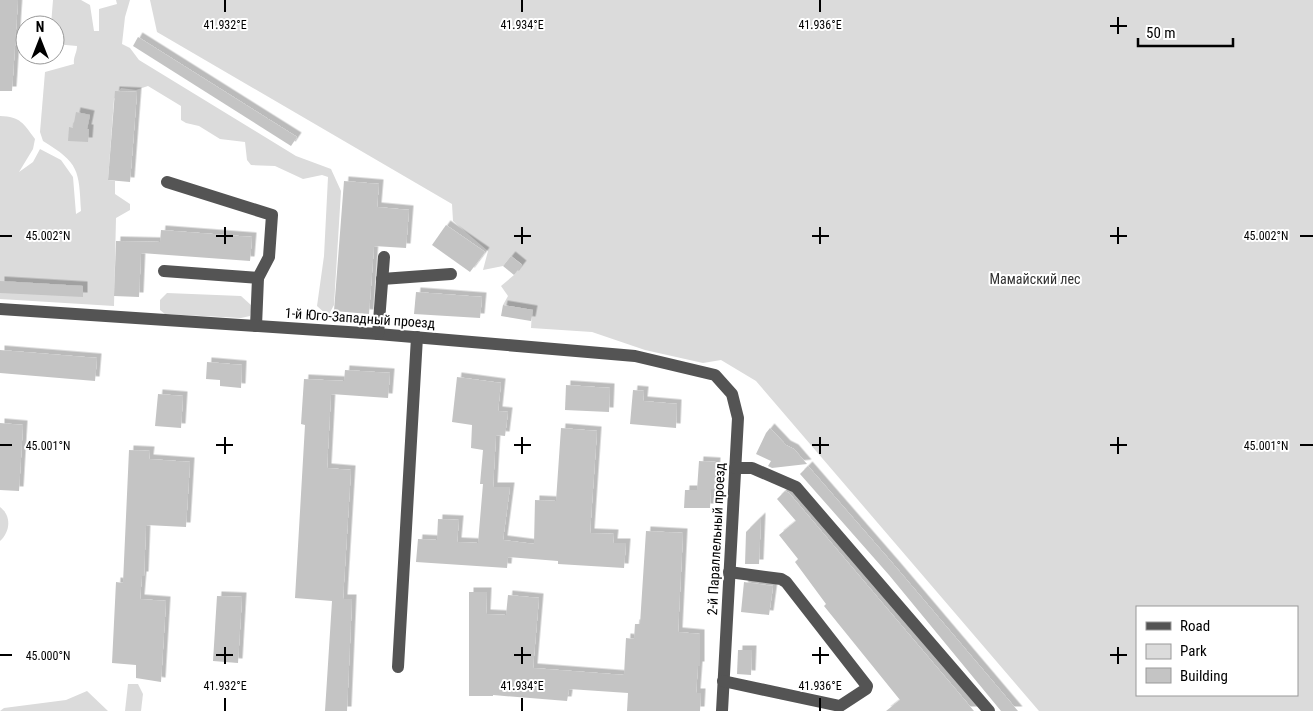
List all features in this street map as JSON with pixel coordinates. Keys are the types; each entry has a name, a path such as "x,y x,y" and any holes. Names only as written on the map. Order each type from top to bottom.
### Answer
{"street":[{"path":"166,182 272,215 269,257 258,278 256,326"},
{"path":"378,334 384,257"},
{"path":"164,271 258,278"},
{"path":"382,279 450,274"},
{"name":"1-й Юго-Западный проезд","path":"0,309 378,334 635,356 715,375"},
{"path":"398,667 417,337"},
{"name":"2-й Параллельный проезд","path":"715,375 732,394 738,418 722,711"},
{"path":"735,468 752,468 796,487 989,711"},
{"path":"723,682 840,706 866,689 867,686 786,582 781,579 729,572"}],"green space":[{"path":"53,0 81,0 90,5 94,31 99,31 99,9 117,4 116,0 130,0 125,17 122,44 130,48 139,60 296,156 331,169 341,191 334,305 328,316 317,306 324,256 328,177 322,175 303,179 275,166 251,165 247,160 245,142 220,139 199,126 186,123 181,120 181,106 148,86 136,90 121,88 114,99 108,180 115,181 115,194 130,204 130,210 116,218 114,306 0,299 0,116 17,119 35,139 33,149 19,172 33,162 40,149 61,160 73,177 76,214 81,211 78,177 75,169 64,155 43,141 40,132 45,72 74,64 77,48 77,46 65,45 65,15 52,15"},
{"name":"Мамайский лес","path":"150,0 1313,0 1313,711 1039,711 756,381 721,360 703,363 645,350 592,332 531,328 532,310 503,305 508,296 501,286 514,275 522,264 511,256 503,266 483,270 488,251 453,221 452,204 157,32"},
{"path":"167,293 241,296 252,306 250,316 241,318 165,314 160,310 160,300"},
{"path":"0,507 8,519 8,529 0,541"},
{"path":"128,684 138,684 143,694 141,711 125,711"},
{"path":"87,691 108,711 0,711 4,708 66,700"}],"building":[{"path":"0,0 18,0 17,15 15,15 12,91 0,91"},
{"path":"138,37 297,137 291,146 133,46"},
{"path":"115,91 137,92 130,182 108,180"},
{"path":"76,112 90,115 87,129 89,129 88,142 68,141 69,127 73,128"},
{"path":"344,181 379,184 377,207 409,210 406,248 374,246 369,314 334,311"},
{"path":"446,225 485,252 470,272 432,245"},
{"path":"161,230 252,237 250,261 141,253 139,297 114,296 116,241 160,242"},
{"path":"511,256 522,265 514,275 503,266"},
{"path":"0,281 83,286 83,297 0,293"},
{"path":"416,292 482,297 480,318 414,314"},
{"path":"503,305 533,310 531,321 501,316"},
{"path":"0,350 97,358 95,381 0,373"},
{"path":"207,362 242,365 241,388 220,386 220,380 206,379"},
{"path":"345,370 390,373 388,398 331,394 327,468 351,470 343,599 352,599 347,711 325,711 332,601 295,598 305,425 301,424 304,379 344,381"},
{"path":"457,377 501,383 498,411 508,412 505,436 496,435 493,487 510,487 503,540 534,544 535,500 556,501 561,428 597,431 590,533 614,534 613,543 626,543 624,568 558,564 558,561 508,557 507,568 416,562 418,539 437,540 438,519 459,520 457,542 478,543 483,484 480,484 483,450 471,448 472,425 452,422"},
{"path":"566,385 610,388 609,412 565,410"},
{"path":"633,390 644,391 643,401 677,404 676,428 630,424"},
{"path":"158,394 183,396 181,428 155,426"},
{"path":"0,423 23,425 19,491 0,490"},
{"path":"770,428 786,445 794,449 807,464 772,468 768,466 771,461 756,454"},
{"path":"129,450 150,451 149,459 190,462 186,527 146,525 144,576 142,576 140,599 166,601 161,682 136,678 136,665 112,663 116,582 123,583"},
{"path":"699,461 716,462 714,489 711,489 710,508 684,508 685,490 697,490"},
{"path":"808,466 1018,711 1001,711 889,575 800,474"},
{"path":"785,491 789,493 974,711 886,711 900,700 824,606 826,604 795,562 798,559 779,535 796,521 777,499"},
{"path":"761,517 759,564 745,564 746,532"},
{"path":"646,531 683,533 678,632 700,634 700,666 698,666 696,693 701,693 700,711 627,711 628,693 569,689 567,701 493,695 469,696 469,592 487,592 486,614 506,615 508,595 539,598 533,668 624,675 626,638 634,639 635,624 640,624"},
{"path":"744,582 773,586 769,615 741,612"},
{"path":"217,596 242,597 238,663 213,661"},
{"path":"738,650 752,650 751,675 737,674"}]}
